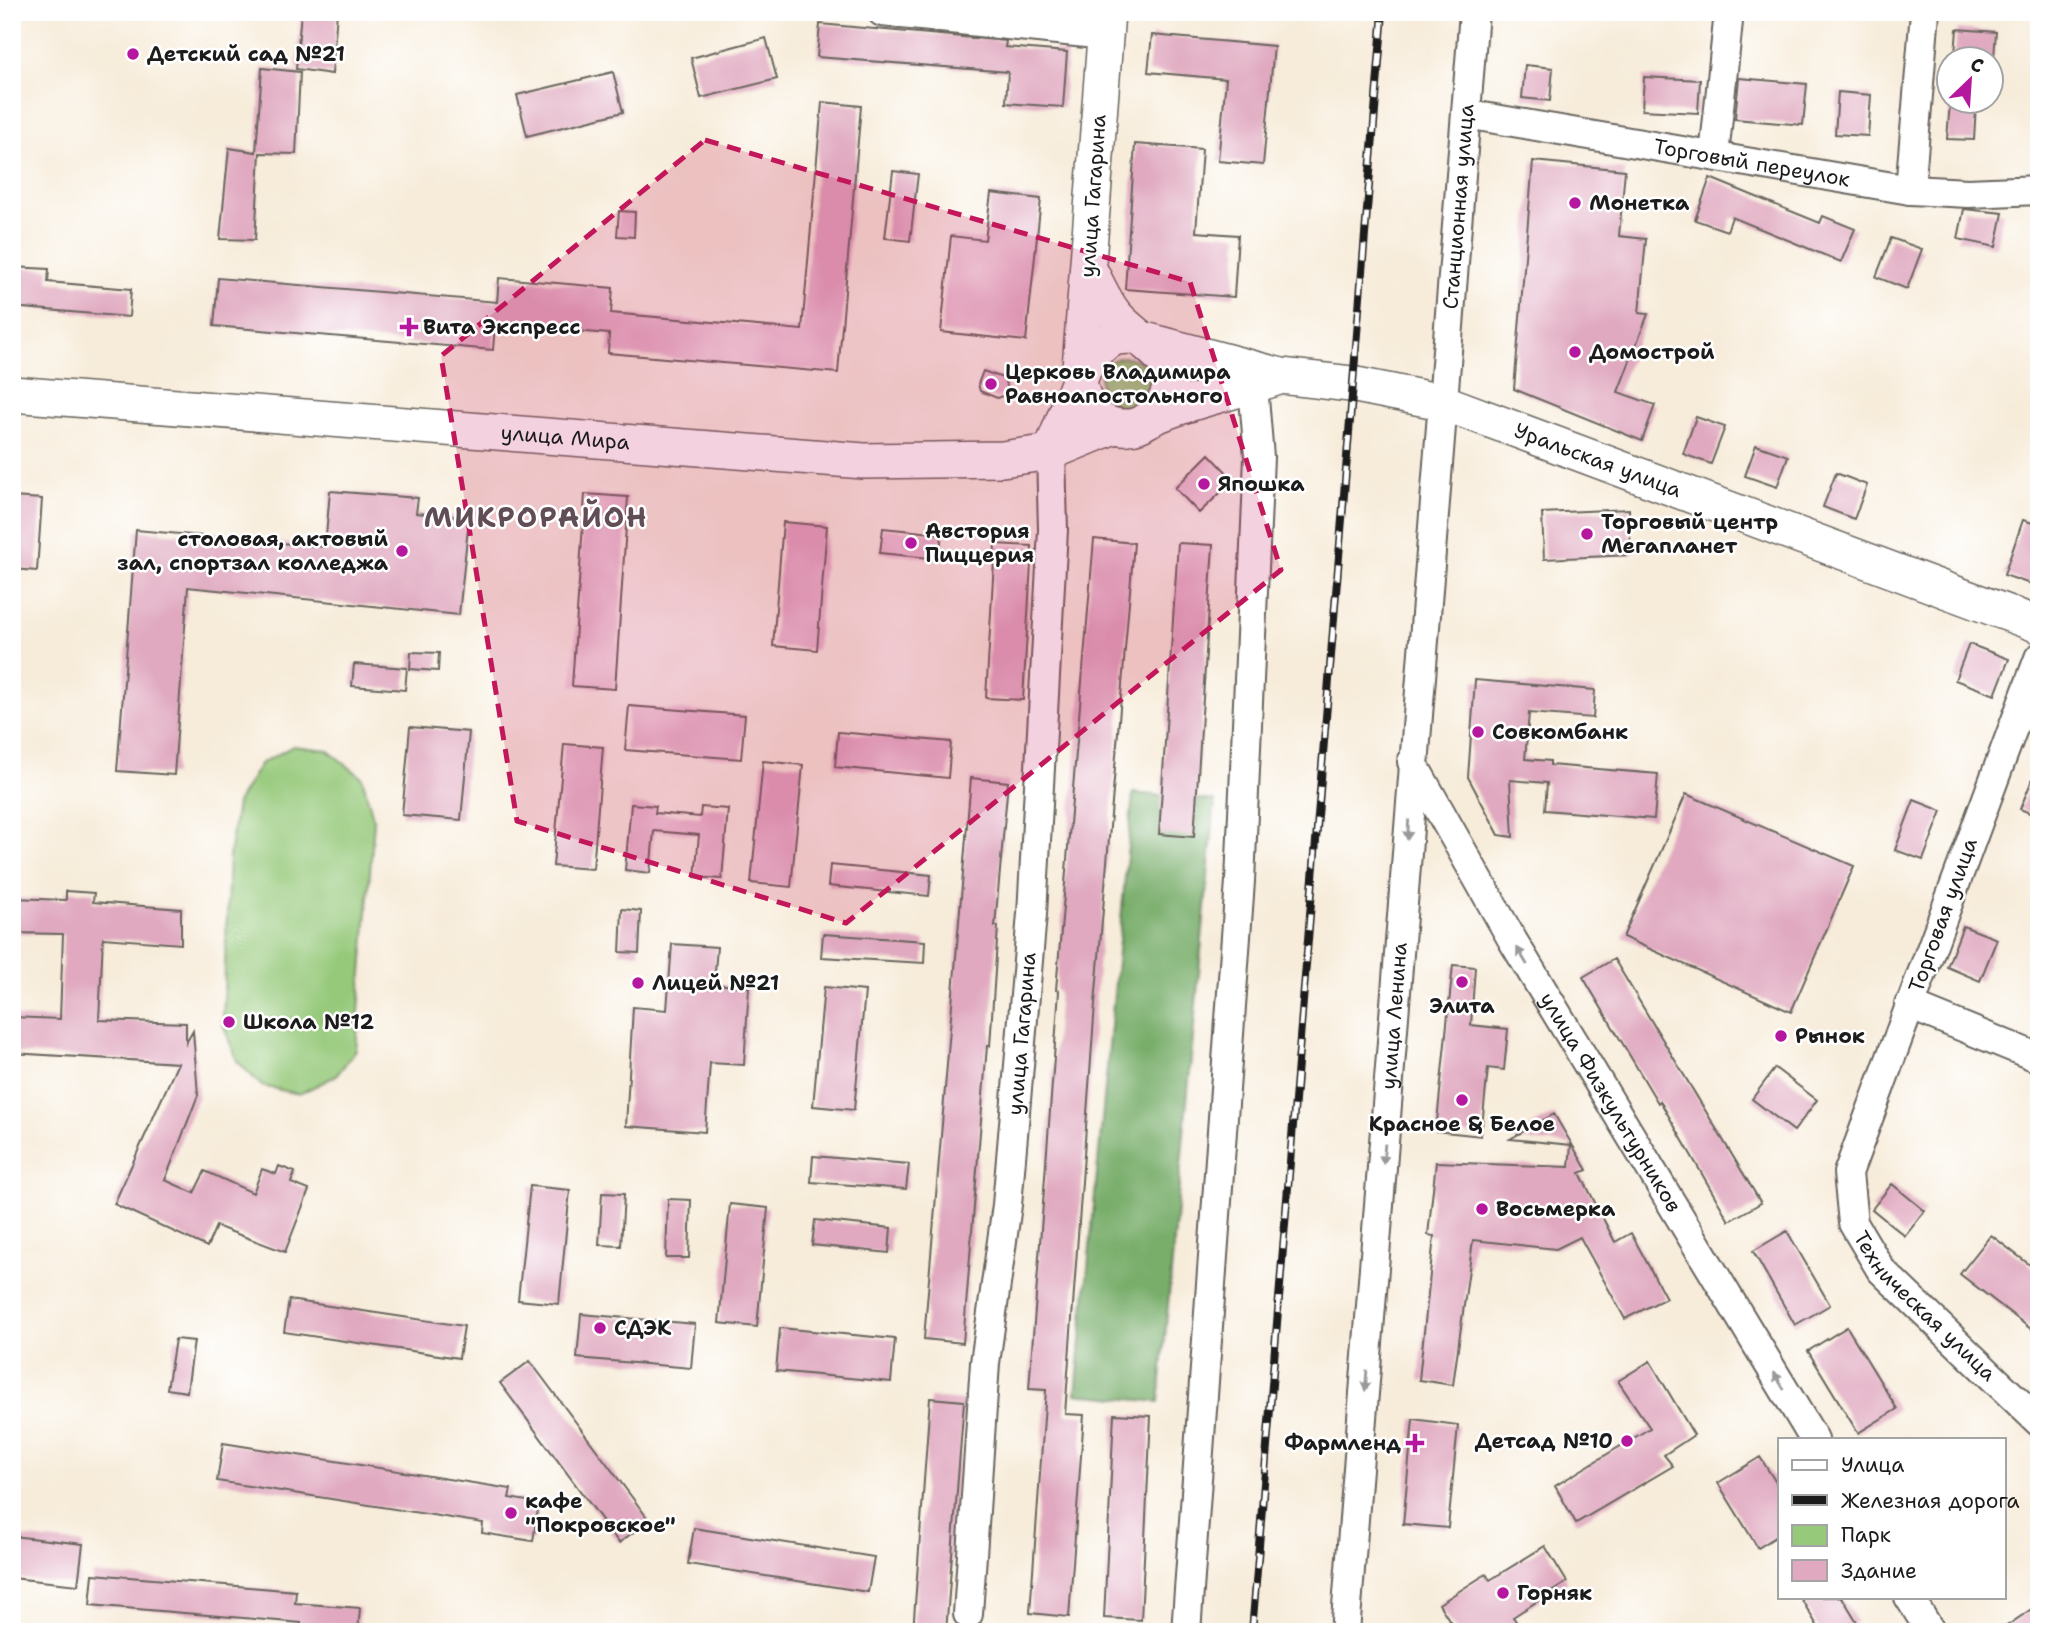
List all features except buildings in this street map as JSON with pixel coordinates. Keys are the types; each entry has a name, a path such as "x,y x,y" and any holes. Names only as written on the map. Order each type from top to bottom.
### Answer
{"main road":[{"name":"улица Гагарина","path":"1079,381 1106,24"},
{"path":"1088,267 1114,315 1161,355 1170,375 1168,397 1156,415"},
{"path":"1051,452 1086,359 1102,343 1115,337 1144,341"},
{"name":"Уральская улица","path":"1144,341 1267,381 1351,384 1442,402 2039,625"},
{"path":"1079,381 1082,396 1089,409 1100,420 1114,426 1129,427 1156,415 1267,381"},
{"name":"улица Мира","path":"12,394 864,461 1002,460 1051,452 1114,426"}],"street":[{"path":"882,12 1106,24"},
{"name":"Станционная улица","path":"1442,402 1474,12"},
{"path":"1714,156 1729,12"},
{"path":"1910,190 1925,12"},
{"name":"Торговый переулок","path":"1466,114 1910,190 1968,193 2039,190"},
{"path":"1185,1632 1240,881 1259,457 1267,381"},
{"name":"улица Ленина","path":"1345,1632 1394,1040 1412,762 1442,402"},
{"name":"улица Гагарина","path":"968,1614 985,1363 1006,1206 1032,914 1053,530 1051,452"},
{"name":"Торговая улица","path":"1848,1173 2039,658"},
{"name":"улица Физкультурников","path":"1412,762 1513,941 1813,1438"},
{"path":"1909,1005 2039,1058"},
{"name":"Техническая улица","path":"1848,1173 1853,1223 1881,1270 2039,1422"},
{"path":"1910,1598 1931,1632"}],"highlighted area":[{"path":"705,140 1190,282 1281,570 846,923 517,821 441,356"}],"green space":[{"path":"1125,357 1142,365 1150,382 1142,399 1125,407 1108,399 1100,382 1108,365"},
{"path":"293,746 327,750 362,777 374,821 356,1050 336,1076 299,1094 262,1086 237,1061 223,1024 229,857 237,803 260,764"},
{"path":"1133,793 1215,801 1159,1402 1076,1394"}],"railway":[{"path":"1252,1632 1383,12"}],"place":[{"name":"Детский сад №21","path":"133,54"},
{"name":"Монетка","path":"1575,203"},
{"name":"Вита Экспресс","path":"409,327"},
{"name":"Домострой","path":"1575,352"},
{"name":"Церковь Владимира Равноапостольного","path":"991,384"},
{"name":"Япошка","path":"1204,484"},
{"name":"Торговый центр Мегапланет","path":"1587,534"},
{"name":"Австория Пиццерия","path":"911,543"},
{"name":"столовая, актовый зал, спортзал колледжа","path":"402,551"},
{"name":"Совкомбанк","path":"1478,732"},
{"name":"Элита","path":"1462,982"},
{"name":"Лицей №21","path":"638,983"},
{"name":"Школа №12","path":"229,1022"},
{"name":"Рынок","path":"1781,1036"},
{"name":"Красное & Белое","path":"1462,1100"},
{"name":"Восьмерка","path":"1482,1209"},
{"name":"СДЭК","path":"600,1328"},
{"name":"Детсад №10","path":"1627,1441"},
{"name":"Фармленд","path":"1415,1443"},
{"name":"кафе \"Покровское\"","path":"511,1513"},
{"name":"Горняк","path":"1503,1593"}],"district":[{"name":"МИКРОРАЙОН","path":"536,517"}]}
